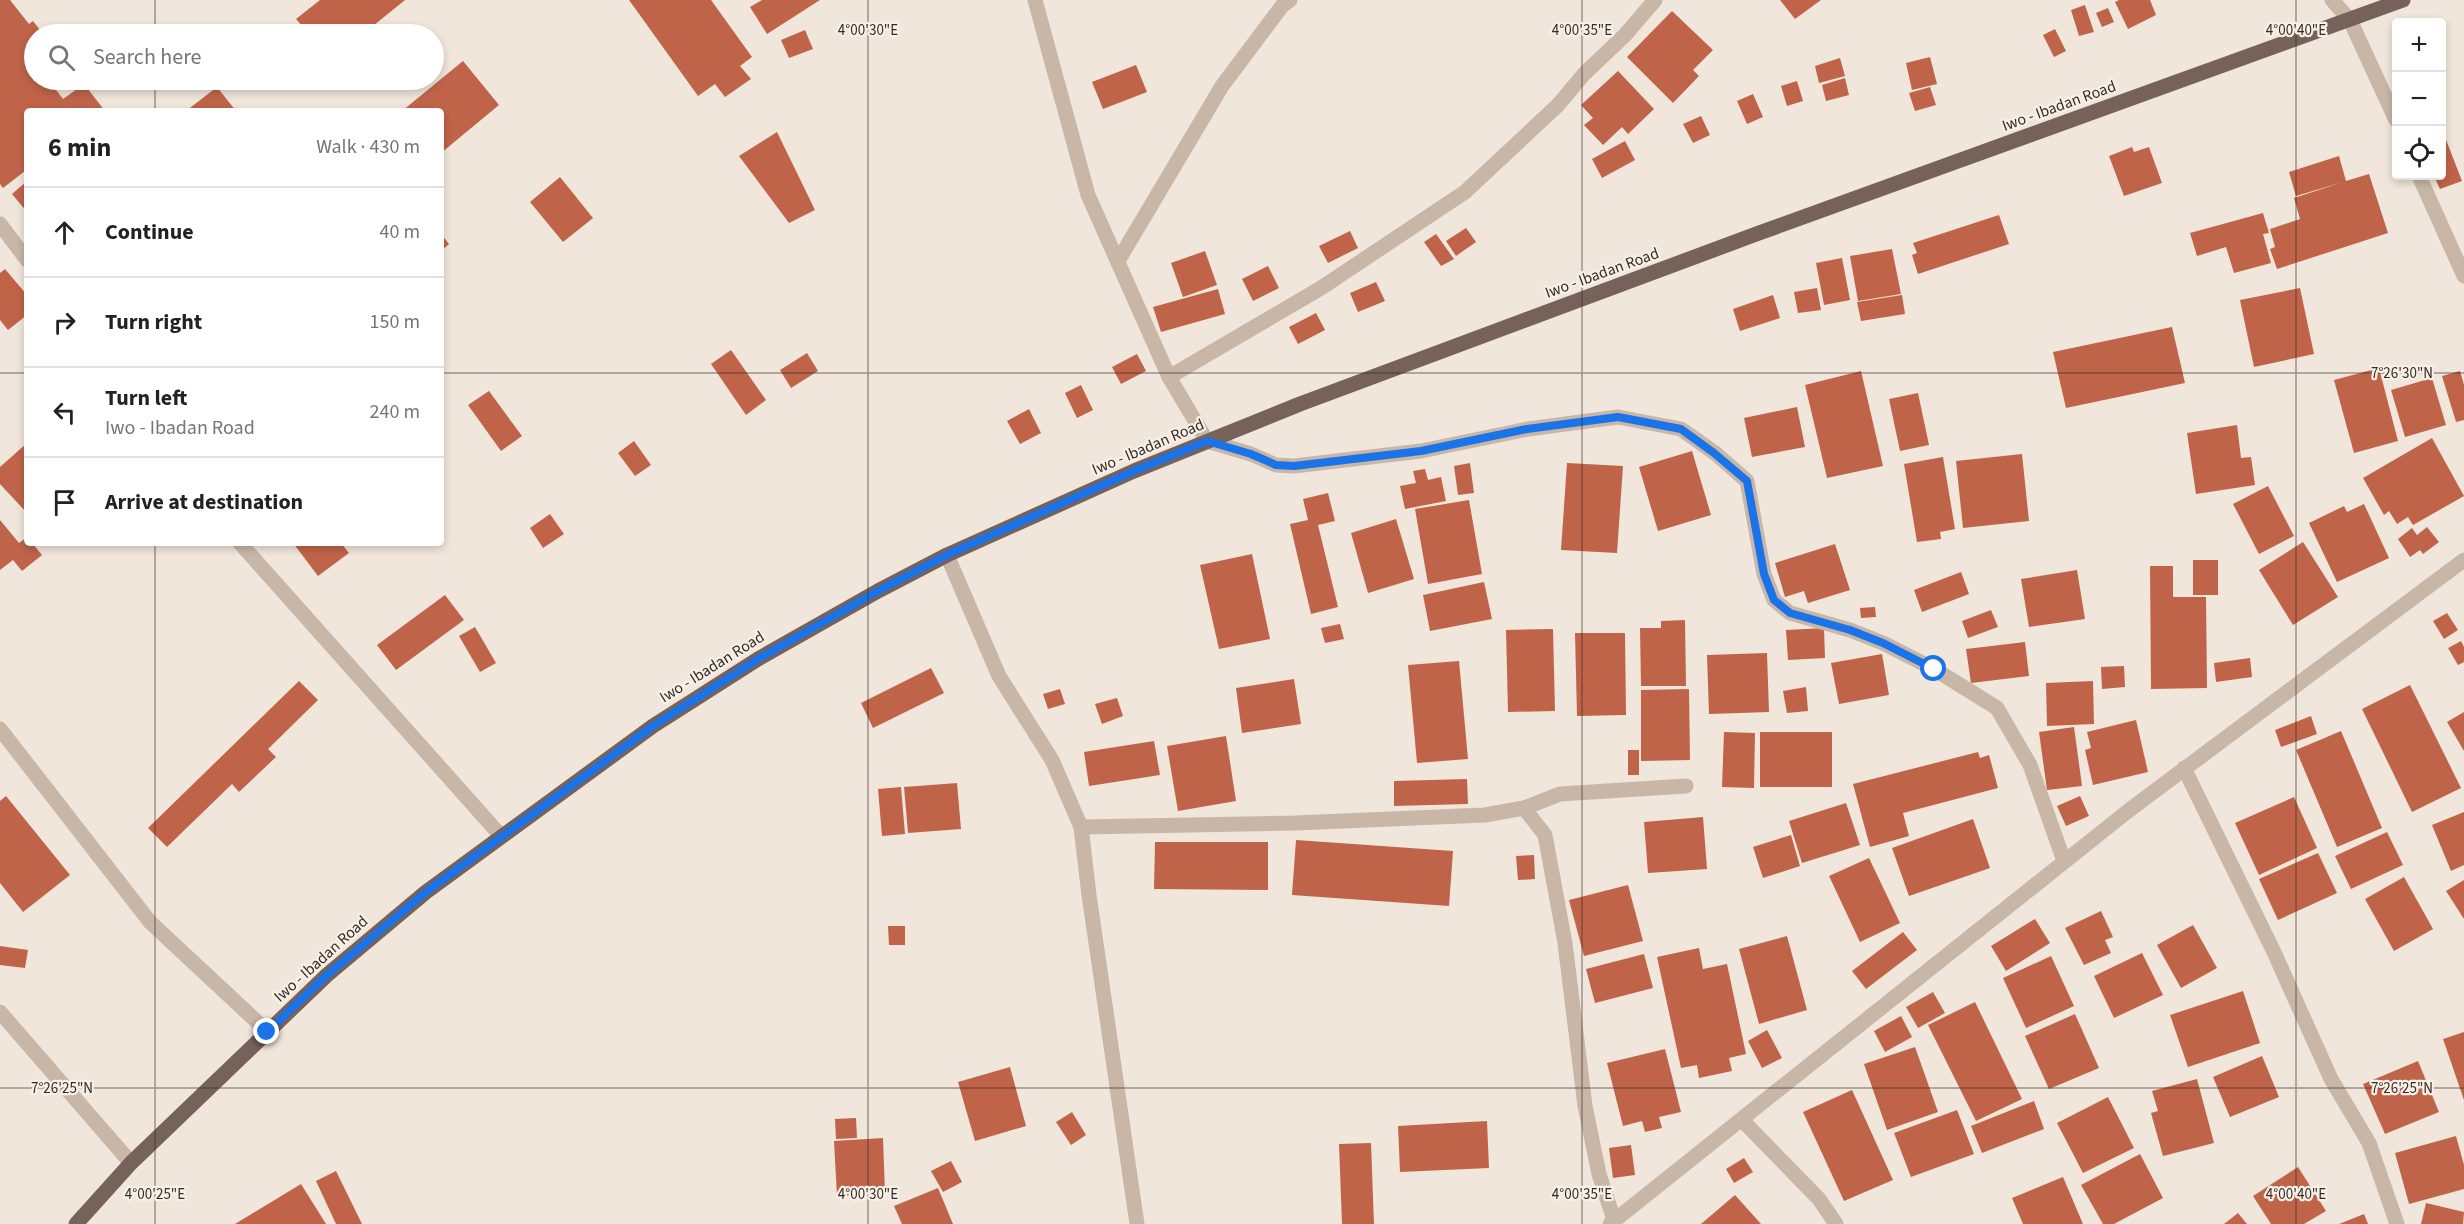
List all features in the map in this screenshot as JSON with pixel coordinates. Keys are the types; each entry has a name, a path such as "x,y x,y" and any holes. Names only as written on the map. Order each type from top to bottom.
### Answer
{"main road":[{"name":"Iwo - Ibadan Road","path":"76,1224 131,1163 327,975 426,892 653,726 758,659 878,591 947,555 1134,471 1300,404 1759,233 2403,0"}],"street":[{"path":"1035,0 1088,195 1169,376 1207,441 1251,454 1276,465 1294,466 1421,451 1527,429 1618,417 1681,429 1747,481 1764,574 1774,600 1790,613 1850,630 1883,643 1934,669 1997,708 2030,765 2064,861"},
{"path":"1119,261 1222,86 1282,6 1290,0"},
{"path":"1169,376 1321,288 1465,192 1558,105 1584,74 1625,35 1655,0"},
{"path":"2332,0 2350,20 2392,109"},
{"path":"2421,180 2464,276"},
{"path":"0,224 24,256"},
{"path":"243,546 501,836"},
{"path":"947,555 999,676 1052,760 1082,827 1089,896 1137,1224"},
{"path":"1524,808 1545,835 1565,943 1585,1106 1612,1222 2064,861 2184,768 2464,560"},
{"path":"0,729 150,922 267,1032"},
{"path":"2184,768 2273,950 2331,1079 2369,1143 2397,1224"},
{"path":"1082,827 1319,822 1485,815 1524,808 1560,794 1686,786"},
{"path":"0,1012 131,1163"},
{"path":"1742,1120 1819,1199 1836,1224"}],"building":[{"path":"0,0 10,0 29,24 24,24 24,90 56,90 63,99 76,90 89,90 103,108 24,108 24,172 3,188 0,184"},
{"path":"320,0 405,0 375,24 300,24 296,19"},
{"path":"629,0 711,0 752,57 740,66 751,79 725,97 715,84 698,96"},
{"path":"762,0 820,0 767,34 750,7"},
{"path":"1780,0 1821,0 1795,19"},
{"path":"2150,0 2156,15 2128,29 2115,2"},
{"path":"2085,5 2094,32 2079,36 2071,10"},
{"path":"2108,8 2114,22 2102,27 2096,13"},
{"path":"1672,11 1713,50 1693,70 1699,76 1673,103 1627,57"},
{"path":"2055,29 2066,51 2054,57 2043,35"},
{"path":"805,30 813,49 789,58 781,40"},
{"path":"1930,57 1937,84 1912,90 1906,63"},
{"path":"1840,58 1845,76 1819,83 1815,66"},
{"path":"463,61 499,105 444,151 444,108 406,108 428,90 444,90 444,77"},
{"path":"1136,65 1147,92 1103,109 1092,82"},
{"path":"1618,71 1654,109 1628,134 1622,127 1603,145 1584,125 1593,118 1581,105"},
{"path":"1845,78 1849,95 1826,101 1822,85"},
{"path":"1797,81 1803,101 1787,106 1781,86"},
{"path":"1930,87 1936,105 1915,111 1909,93"},
{"path":"213,90 219,90 234,108 190,108"},
{"path":"1753,94 1763,117 1747,124 1737,101"},
{"path":"1701,116 1710,135 1693,143 1683,124"},
{"path":"777,132 815,210 789,223 739,156"},
{"path":"2446,140 2462,181 2440,189 2436,180 2446,180"},
{"path":"1625,141 1635,160 1602,178 1592,159"},
{"path":"2132,147 2134,152 2149,147 2162,183 2124,196 2109,156"},
{"path":"2339,156 2346,181 2369,174 2388,233 2277,269 2270,249 2275,247 2270,229 2300,219 2294,198 2343,182 2296,196 2289,172"},
{"path":"560,177 593,218 563,242 530,202"},
{"path":"24,184 24,208 12,194"},
{"path":"2263,213 2269,233 2263,234 2271,263 2234,273 2226,247 2197,256 2190,233"},
{"path":"1999,215 2009,244 1918,274 1912,255 1917,253 1913,243"},
{"path":"1466,228 1476,242 1456,256 1446,241"},
{"path":"1350,231 1358,248 1328,263 1319,246"},
{"path":"1436,234 1454,259 1441,266 1424,242"},
{"path":"444,238 449,244 444,248"},
{"path":"1892,249 1901,294 1858,301 1850,256"},
{"path":"1205,251 1217,285 1183,297 1171,263"},
{"path":"1842,258 1850,300 1824,305 1816,263"},
{"path":"1268,266 1279,288 1253,301 1242,279"},
{"path":"5,269 24,291 24,317 8,330 0,320 0,273"},
{"path":"1376,282 1385,301 1358,312 1350,293"},
{"path":"1817,288 1821,310 1798,313 1794,292"},
{"path":"2300,288 2314,354 2254,367 2240,300"},
{"path":"1218,289 1225,314 1161,332 1153,307"},
{"path":"1773,295 1780,318 1740,331 1733,309"},
{"path":"1902,295 1905,314 1861,321 1857,302"},
{"path":"1316,313 1325,330 1298,344 1289,327"},
{"path":"2172,327 2185,383 2066,408 2053,352"},
{"path":"731,350 766,400 746,415 711,364"},
{"path":"807,353 818,371 791,388 780,370"},
{"path":"1137,354 1146,371 1121,384 1112,367"},
{"path":"2379,368 2398,441 2354,453 2334,380"},
{"path":"1861,371 1883,466 1827,478 1805,385"},
{"path":"2460,371 2464,385 2464,420 2456,422 2442,376"},
{"path":"2432,378 2446,425 2405,437 2391,390"},
{"path":"1081,385 1093,410 1077,418 1065,393"},
{"path":"489,391 522,436 501,451 468,405"},
{"path":"1918,393 1929,445 1900,451 1889,399"},
{"path":"1797,407 1805,447 1752,457 1744,418"},
{"path":"1029,409 1041,433 1020,444 1007,421"},
{"path":"2237,425 2241,458 2251,457 2255,485 2196,494 2187,433"},
{"path":"2432,438 2464,496 2413,525 2408,517 2397,524 2389,511 2384,515 2363,478"},
{"path":"634,441 651,465 635,476 618,453"},
{"path":"24,446 24,510 0,484 0,467"},
{"path":"1692,451 1711,515 1658,531 1639,467"},
{"path":"2022,454 2029,521 1963,528 1956,461"},
{"path":"1943,457 1955,529 1940,532 1941,539 1917,542 1904,464"},
{"path":"1470,463 1474,493 1458,495 1454,466"},
{"path":"1567,463 1623,466 1617,553 1561,550"},
{"path":"1425,469 1428,480 1441,477 1446,501 1405,509 1400,486 1416,483 1413,471"},
{"path":"2268,486 2294,536 2259,554 2233,504"},
{"path":"1328,493 1335,521 1318,525 1338,607 1311,614 1290,524 1308,520 1303,499"},
{"path":"1469,500 1482,574 1428,584 1415,509"},
{"path":"2364,504 2389,558 2337,582 2309,523 2344,506 2347,512"},
{"path":"550,514 564,534 543,548 530,528"},
{"path":"1396,519 1414,579 1368,593 1351,533"},
{"path":"0,520 19,543 24,539 24,546 34,546 42,555 22,571 13,560 0,570"},
{"path":"2427,527 2439,542 2423,554 2420,550 2410,557 2398,539 2412,528 2417,535"},
{"path":"2303,542 2338,597 2293,625 2259,570"},
{"path":"1835,544 1850,590 1808,603 1804,591 1785,597 1775,563"},
{"path":"295,546 343,546 349,553 318,576"},
{"path":"1252,554 1270,639 1219,649 1200,565"},
{"path":"2193,560 2218,560 2218,595 2193,595"},
{"path":"2150,566 2173,566 2173,597 2206,597 2207,688 2151,689"},
{"path":"2077,570 2085,619 2029,627 2021,579"},
{"path":"1961,572 1969,594 1922,612 1914,590"},
{"path":"1484,582 1492,619 1430,631 1423,595"},
{"path":"445,595 464,620 396,670 377,645"},
{"path":"1875,607 1876,617 1861,618 1860,608"},
{"path":"1991,610 1998,627 1968,638 1962,621"},
{"path":"2447,613 2458,630 2444,639 2433,621"},
{"path":"1685,620 1686,686 1641,686 1640,628 1661,628 1661,621"},
{"path":"1340,624 1344,639 1325,643 1321,628"},
{"path":"475,627 496,663 480,672 459,636"},
{"path":"1824,628 1825,658 1788,660 1786,630"},
{"path":"1553,629 1555,711 1508,712 1506,630"},
{"path":"1575,633 1625,633 1626,715 1577,716"},
{"path":"2461,641 2464,647 2464,662 2458,665 2448,648"},
{"path":"2025,642 2029,676 1971,683 1966,649"},
{"path":"1767,653 1769,712 1709,714 1707,655"},
{"path":"1882,654 1889,695 1839,704 1831,663"},
{"path":"2250,658 2252,677 2216,682 2214,663"},
{"path":"1459,661 1468,759 1417,763 1408,665"},
{"path":"2124,666 2125,687 2102,689 2101,667"},
{"path":"931,668 944,693 873,728 861,703"},
{"path":"1294,679 1301,724 1242,733 1236,688"},
{"path":"299,681 318,700 268,749 276,757 239,792 232,784 167,847 148,828"},
{"path":"2093,681 2094,724 2047,726 2046,683"},
{"path":"2410,685 2461,788 2412,812 2362,709"},
{"path":"1806,687 1808,711 1787,713 1783,691"},
{"path":"1060,689 1065,704 1048,709 1043,694"},
{"path":"1689,689 1690,760 1641,761 1641,690"},
{"path":"1117,698 1123,716 1102,724 1095,704"},
{"path":"2464,712 2464,751 2447,722"},
{"path":"2311,716 2317,734 2281,747 2275,730"},
{"path":"2136,720 2148,772 2093,785 2085,750 2091,748 2087,732"},
{"path":"2074,727 2082,786 2047,790 2039,732"},
{"path":"2341,731 2382,828 2337,847 2296,750"},
{"path":"1724,732 1755,733 1754,788 1722,787"},
{"path":"1760,732 1832,732 1832,787 1760,787"},
{"path":"1226,736 1236,801 1178,811 1167,746"},
{"path":"1154,741 1160,775 1089,786 1084,752"},
{"path":"1628,750 1639,750 1639,775 1628,775"},
{"path":"1978,752 1980,758 1989,755 1998,788 1903,813 1909,836 1870,847 1853,784"},
{"path":"1467,779 1468,804 1394,806 1394,781"},
{"path":"957,783 961,829 908,833 904,787"},
{"path":"901,787 905,834 882,836 878,789"},
{"path":"6,796 70,875 23,912 0,883 0,801"},
{"path":"2080,796 2089,816 2066,826 2057,806"},
{"path":"2294,797 2317,848 2259,875 2235,823"},
{"path":"1846,803 1860,845 1802,863 1789,821"},
{"path":"2464,812 2464,865 2451,871 2432,825"},
{"path":"1703,817 1707,869 1648,873 1644,822"},
{"path":"1973,819 1990,868 1909,896 1892,848"},
{"path":"2387,832 2403,865 2351,889 2335,856"},
{"path":"1791,835 1800,866 1763,878 1753,847"},
{"path":"1296,840 1453,851 1449,906 1292,895"},
{"path":"1155,842 1268,842 1268,890 1154,889"},
{"path":"2318,853 2337,893 2278,920 2259,879"},
{"path":"1534,855 1535,879 1518,880 1516,856"},
{"path":"1869,858 1900,923 1860,942 1829,876"},
{"path":"2404,877 2433,929 2394,951 2365,899"},
{"path":"2464,880 2464,919 2446,891"},
{"path":"1628,885 1643,941 1584,956 1569,900"},
{"path":"2101,911 2113,937 2105,940 2111,953 2084,965 2065,928"},
{"path":"2035,919 2050,943 2006,971 1991,946"},
{"path":"2193,925 2217,968 2181,988 2157,945"},
{"path":"888,926 905,926 905,945 889,945"},
{"path":"1903,932 1917,950 1866,989 1852,971"},
{"path":"1787,936 1807,1010 1759,1024 1739,949"},
{"path":"0,946 28,950 25,968 0,965"},
{"path":"1699,948 1703,969 1727,964 1746,1054 1729,1058 1732,1071 1699,1078 1697,1065 1681,1068 1657,957"},
{"path":"2142,953 2163,995 2114,1018 2094,976"},
{"path":"1644,954 1653,988 1595,1003 1586,969"},
{"path":"2051,956 2074,1006 2026,1028 2003,978"},
{"path":"2243,991 2260,1043 2188,1067 2170,1015"},
{"path":"1933,992 1945,1013 1918,1028 1906,1007"},
{"path":"1975,1002 2022,1099 1976,1121 1928,1025"},
{"path":"2075,1014 2099,1068 2049,1089 2025,1036"},
{"path":"1901,1016 1912,1037 1885,1052 1874,1031"},
{"path":"1767,1030 1782,1058 1762,1068 1748,1041"},
{"path":"2464,1032 2464,1100 2443,1039"},
{"path":"1915,1047 1938,1112 1887,1130 1864,1064"},
{"path":"1665,1049 1681,1112 1659,1117 1662,1128 1645,1132 1642,1121 1623,1126 1607,1063"},
{"path":"2262,1056 2279,1097 2230,1117 2213,1077"},
{"path":"2418,1061 2439,1112 2385,1134 2363,1084"},
{"path":"1010,1067 1026,1126 975,1141 958,1082"},
{"path":"2197,1079 2214,1143 2163,1156 2151,1113 2158,1111 2152,1091"},
{"path":"1852,1090 1893,1180 1844,1201 1803,1112"},
{"path":"2108,1097 2134,1148 2083,1173 2057,1123"},
{"path":"2034,1101 2044,1129 1982,1153 1971,1126"},
{"path":"1957,1110 1974,1154 1911,1177 1894,1133"},
{"path":"1072,1112 1086,1135 1071,1145 1056,1122"},
{"path":"856,1118 857,1138 836,1139 835,1119"},
{"path":"1487,1121 1489,1168 1400,1172 1398,1126"},
{"path":"2456,1136 2464,1165 2464,1189 2409,1204 2395,1153"},
{"path":"883,1138 885,1193 837,1196 834,1141"},
{"path":"1371,1143 1374,1224 1342,1224 1339,1144"},
{"path":"1631,1145 1635,1175 1613,1178 1609,1148"},
{"path":"2140,1154 2163,1198 2114,1224 2103,1224 2081,1185"},
{"path":"1744,1158 1753,1172 1734,1183 1726,1169"},
{"path":"951,1161 962,1182 943,1192 931,1171"},
{"path":"2298,1167 2326,1211 2304,1224 2271,1224 2253,1196"},
{"path":"336,1171 362,1224 336,1224 316,1181"},
{"path":"2063,1177 2083,1224 2023,1224 2012,1198"},
{"path":"301,1184 326,1224 235,1224"},
{"path":"938,1188 953,1224 902,1224 894,1206"},
{"path":"1735,1195 1761,1224 1701,1224"},
{"path":"2426,1203 2464,1212 2463,1224 2421,1224"},
{"path":"2238,1213 2247,1224 2224,1224"},
{"path":"2364,1214 2368,1224 2339,1224"}],"route":[{"path":"267,1032 327,975 426,892 653,726 758,659 947,555 1134,471 1207,441 1251,454 1276,465 1294,466 1421,451 1527,429 1618,417 1681,429 1747,481 1764,574 1774,600 1790,613 1850,630 1883,643 1934,669"}]}
